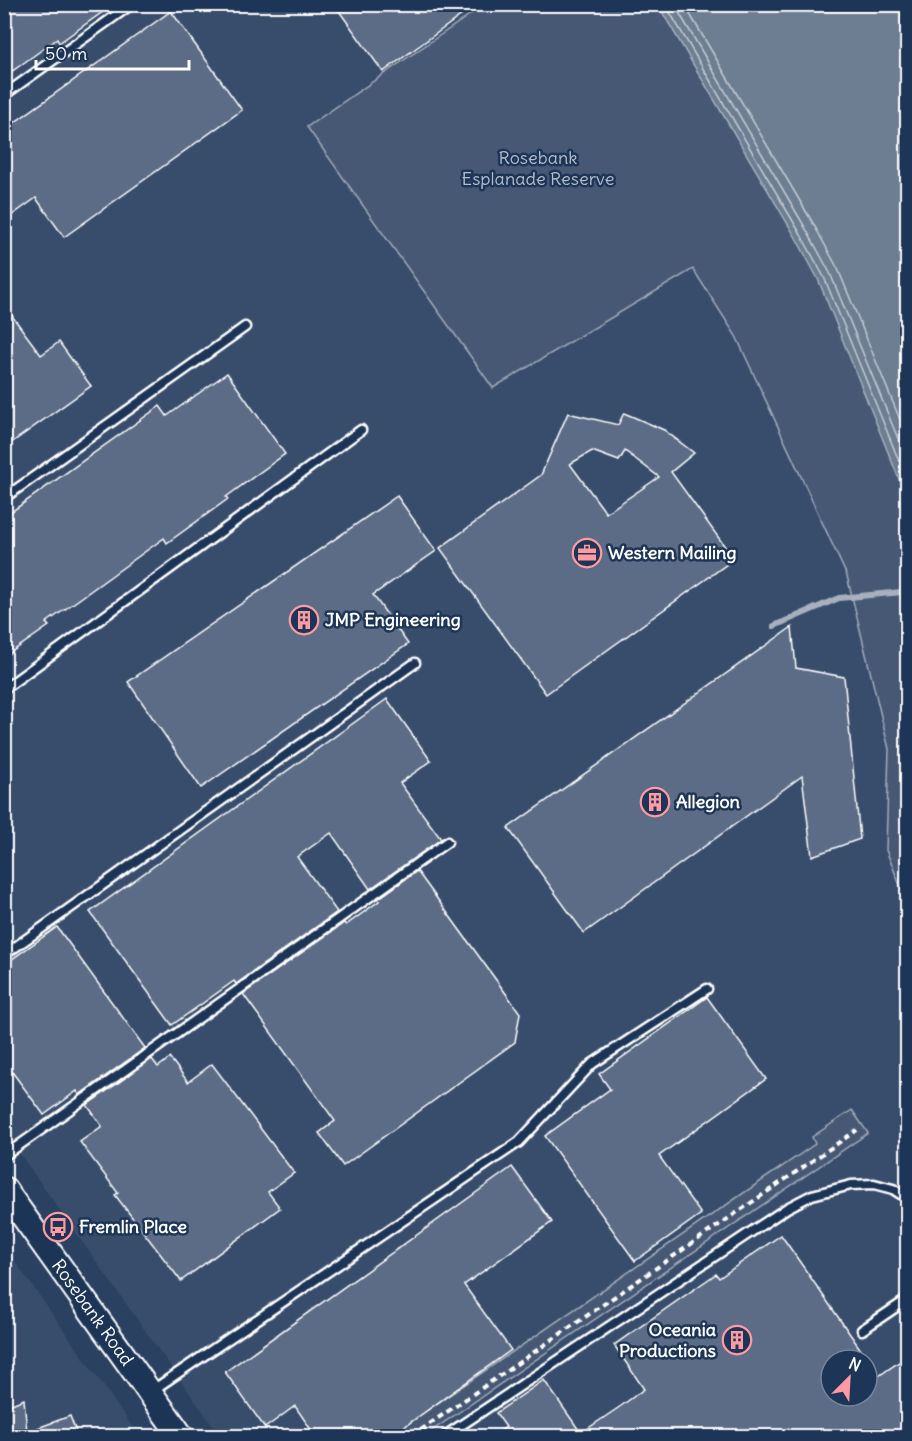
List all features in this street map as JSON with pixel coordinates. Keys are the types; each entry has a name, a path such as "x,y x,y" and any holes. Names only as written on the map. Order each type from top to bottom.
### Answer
{"main road":[{"name":"Rosebank Road","path":"4,1189 181,1437"}],"lane":[{"path":"4,96 132,4"},
{"path":"4,498 245,327"},
{"path":"4,689 361,430"},
{"path":"4,955 415,663"},
{"path":"4,1156 447,842"},
{"path":"150,1392 519,1142 592,1064 707,989"},
{"path":"446,1437 777,1215 812,1195 851,1185 874,1184 893,1189 908,1199"},
{"path":"862,1330 908,1299"}],"path":[{"path":"412,1437 857,1130"}],"shaded area":[{"path":"4,5 484,5 307,128 703,262 847,576 889,749 886,850 908,903 907,1436 424,1436 868,1133 812,1137 816,1144 390,1436 220,1436 5,1133"},
{"path":"4,1246 132,1426 130,1436 5,1436"}],"green space":[{"name":"Rosebank Esplanade Reserve","path":"484,5 907,5 907,903 886,850 889,749 847,576 736,336 693,269 493,388 307,127"},
{"path":"852,1110 868,1133 424,1436 390,1436 815,1144 812,1137"}],"water":[{"path":"658,5 907,5 907,499 818,279 795,236"}],"building":[{"path":"4,4 114,4 59,43 57,39 4,77"},
{"path":"334,4 477,4 383,72"},
{"path":"171,11 242,110 64,237 36,198 4,221 4,130"},
{"path":"4,305 41,355 59,342 91,386 4,448"},
{"path":"227,373 285,454 226,497 228,499 167,543 164,538 46,623 49,626 4,657 4,517 160,406 167,416"},
{"name":"Western Mailing","path":"568,413 618,425 624,413 664,430 694,453 671,472 734,559 546,694 440,548 541,475","holes":["592,451 619,461 625,451 659,477 606,513 570,464"]},
{"name":"JMP Engineering","path":"397,496 436,551 373,595 408,644 201,788 128,682"},
{"name":"Allegion","path":"792,627 796,668 844,677 860,839 812,856 802,776 584,933 508,828"},
{"path":"387,699 431,761 400,783 441,839 370,889 331,833 297,857 337,912 236,984 234,981 172,1025 90,912"},
{"path":"417,871 520,1013 515,1042 343,1166 319,1133 335,1121 243,994 344,923 346,925"},
{"path":"57,927 145,1048 79,1095 77,1091 44,1115 4,1061 4,965"},
{"path":"707,997 766,1079 659,1156 701,1214 635,1261 545,1136 610,1089 599,1074"},
{"path":"170,1058 188,1082 212,1064 294,1173 268,1192 280,1208 181,1281 115,1195 118,1193 80,1142 102,1126 87,1105 152,1059 158,1067"},
{"path":"512,1167 552,1222 464,1285 511,1350 390,1437 316,1437 295,1406 265,1428 225,1372"},
{"name":"Oceania Productions","path":"781,1235 860,1348 819,1348 819,1408 879,1408 879,1376 908,1356 908,1437 491,1437 506,1427 496,1413 544,1380 581,1433 621,1406 644,1389 614,1345 716,1274 719,1278"},
{"path":"24,1399 27,1432 70,1416 78,1437 4,1437 4,1407"}],"waterway":[{"path":"774,626 839,598 902,592 908,599"}],"place":[{"name":"Western Mailing","path":"587,553"},
{"name":"JMP Engineering","path":"304,620"},
{"name":"Allegion","path":"655,802"},
{"name":"Fremlin Place","path":"58,1227"},
{"name":"Oceania Productions","path":"737,1340"}]}
